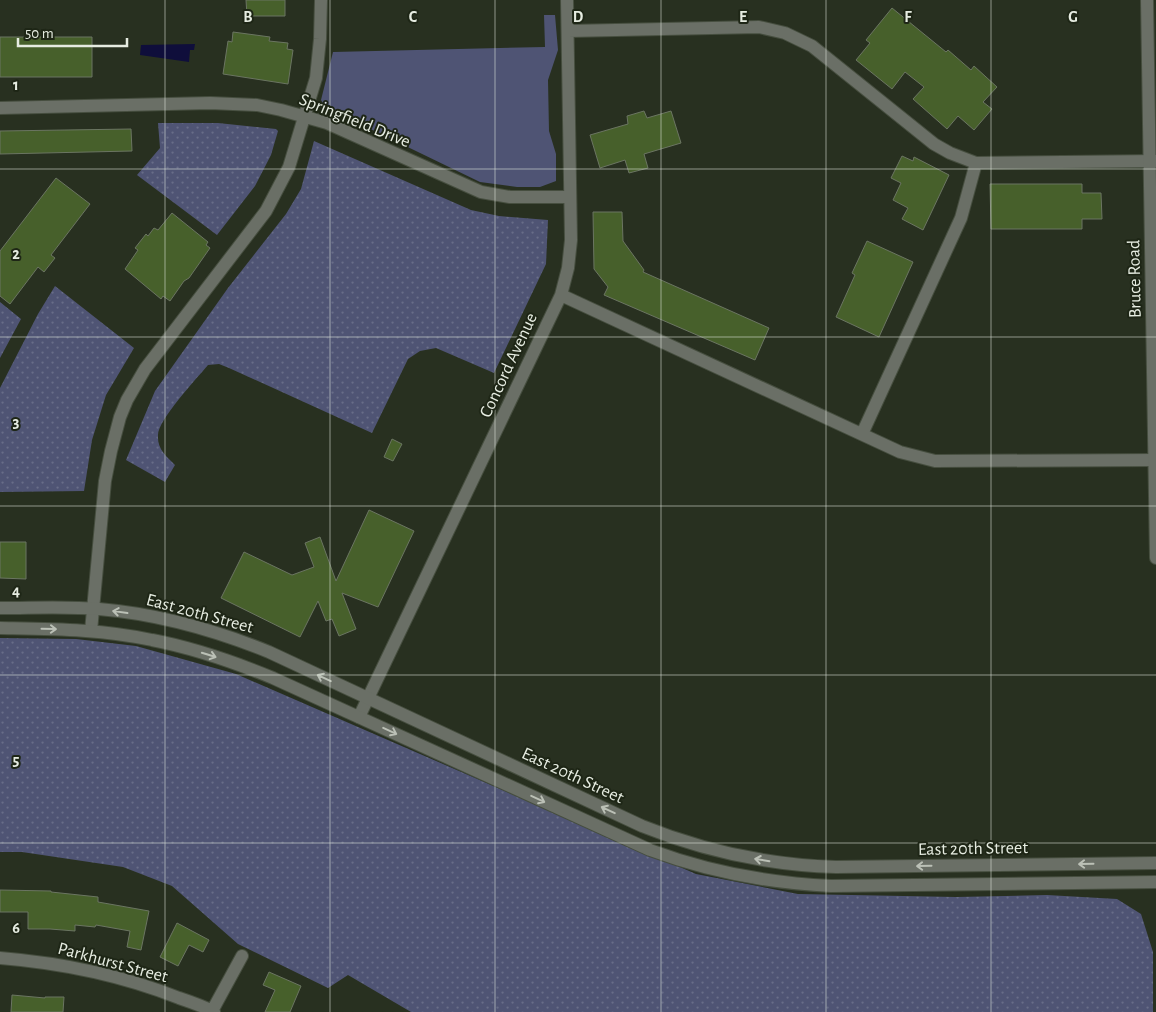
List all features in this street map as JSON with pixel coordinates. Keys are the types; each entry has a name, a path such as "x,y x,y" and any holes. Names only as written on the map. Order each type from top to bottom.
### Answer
{"street":[{"path":"92,631 105,481 115,434 127,400 150,362 275,197 289,167 316,78 320,40 321,0"},
{"name":"Concord Avenue","path":"359,717 560,295 568,268 571,240 567,0"},
{"name":"Bruce Road","path":"1147,0 1153,161 1156,558"},
{"path":"568,30 759,27 785,33 812,46 934,144 950,153 976,163 1153,161"},
{"name":"Springfield Drive","path":"0,108 234,103 281,110 305,116 348,132 481,192 510,197 570,197"},
{"path":"862,434 961,218 976,163"},
{"path":"560,295 900,452 935,461 1155,460"},
{"name":"East 20th Street","path":"0,608 93,609 165,619 228,636 269,652 642,826 681,840 737,855 796,865 826,867 1156,863"},
{"name":"East 20th Street","path":"0,628 92,631 152,640 214,656 265,674 650,850 701,867 733,875 790,884 831,886 1156,882"},
{"path":"213,1011 242,956"},
{"name":"Parkhurst Street","path":"0,958 40,961 92,970 144,984 213,1011"}],"shaded area":[{"path":"544,15 555,15 558,50 548,80 549,131 556,154 556,181 540,187 517,187 480,182 325,107 321,100 333,52 545,47"},
{"path":"195,44 194,50 190,50 189,62 140,55 141,45"},
{"path":"158,123 218,123 276,129 278,131 271,155 255,186 217,235 137,175 160,148"},
{"path":"314,141 471,210 499,216 548,220 546,264 494,373 436,348 420,351 408,359 372,433 229,368 219,364 208,365 179,399 160,428 158,435 159,444 165,455 175,465 165,482 126,460 155,391 228,288 286,214 301,189"},
{"path":"55,286 134,348 106,395 92,440 84,491 0,492 0,388 38,314"},
{"path":"0,302 21,319 0,358"},
{"path":"0,638 76,639 136,646 236,674 696,874 798,894 956,897 1047,895 1117,899 1141,914 1153,952 1153,1012 411,1012 348,975 328,988 238,944 172,886 123,867 22,852 0,852"}],"building":[{"path":"246,0 285,0 285,16 247,16"},
{"path":"892,8 946,52 948,50 971,70 974,66 997,87 983,102 992,109 974,130 958,116 947,129 913,99 924,87 905,72 892,89 856,60 870,43 866,40"},
{"path":"233,32 270,37 269,41 288,43 287,49 293,50 288,84 223,74 228,41 232,42"},
{"path":"0,37 92,37 92,77 0,77"},
{"path":"644,111 647,118 671,111 681,143 644,154 648,168 629,173 625,160 600,168 590,135 628,124 627,116"},
{"path":"131,129 132,151 0,154 0,131"},
{"path":"902,156 913,161 914,157 949,175 923,230 902,219 908,208 893,200 901,183 891,178"},
{"path":"56,178 90,204 51,255 55,258 44,272 38,267 10,304 0,296 0,251"},
{"path":"990,184 1082,184 1082,193 1101,193 1102,219 1082,219 1082,229 991,229"},
{"path":"593,212 622,212 623,241 644,270 643,272 769,328 755,360 604,295 608,287 594,269"},
{"path":"172,213 208,242 206,245 210,248 170,301 163,296 161,299 125,269 138,250 135,248 146,234 148,236 154,228 158,230"},
{"path":"867,241 913,262 879,337 836,317 855,275 852,273"},
{"path":"392,439 402,444 393,461 384,457"},
{"path":"369,510 414,531 378,607 342,593 356,629 339,636 332,619 326,621 318,601 300,637 221,598 244,552 292,575 314,567 305,543 320,537 336,581"},
{"path":"0,542 26,542 26,579 0,578"},
{"path":"0,890 51,891 98,897 98,902 149,911 141,950 127,947 130,931 96,925 95,927 75,925 75,931 28,929 28,912 0,912"},
{"path":"177,923 209,940 203,952 189,945 178,966 160,957"},
{"path":"269,972 301,986 290,1012 265,1012 275,990 263,985"},
{"path":"12,995 45,998 64,997 63,1012 11,1012"}]}
